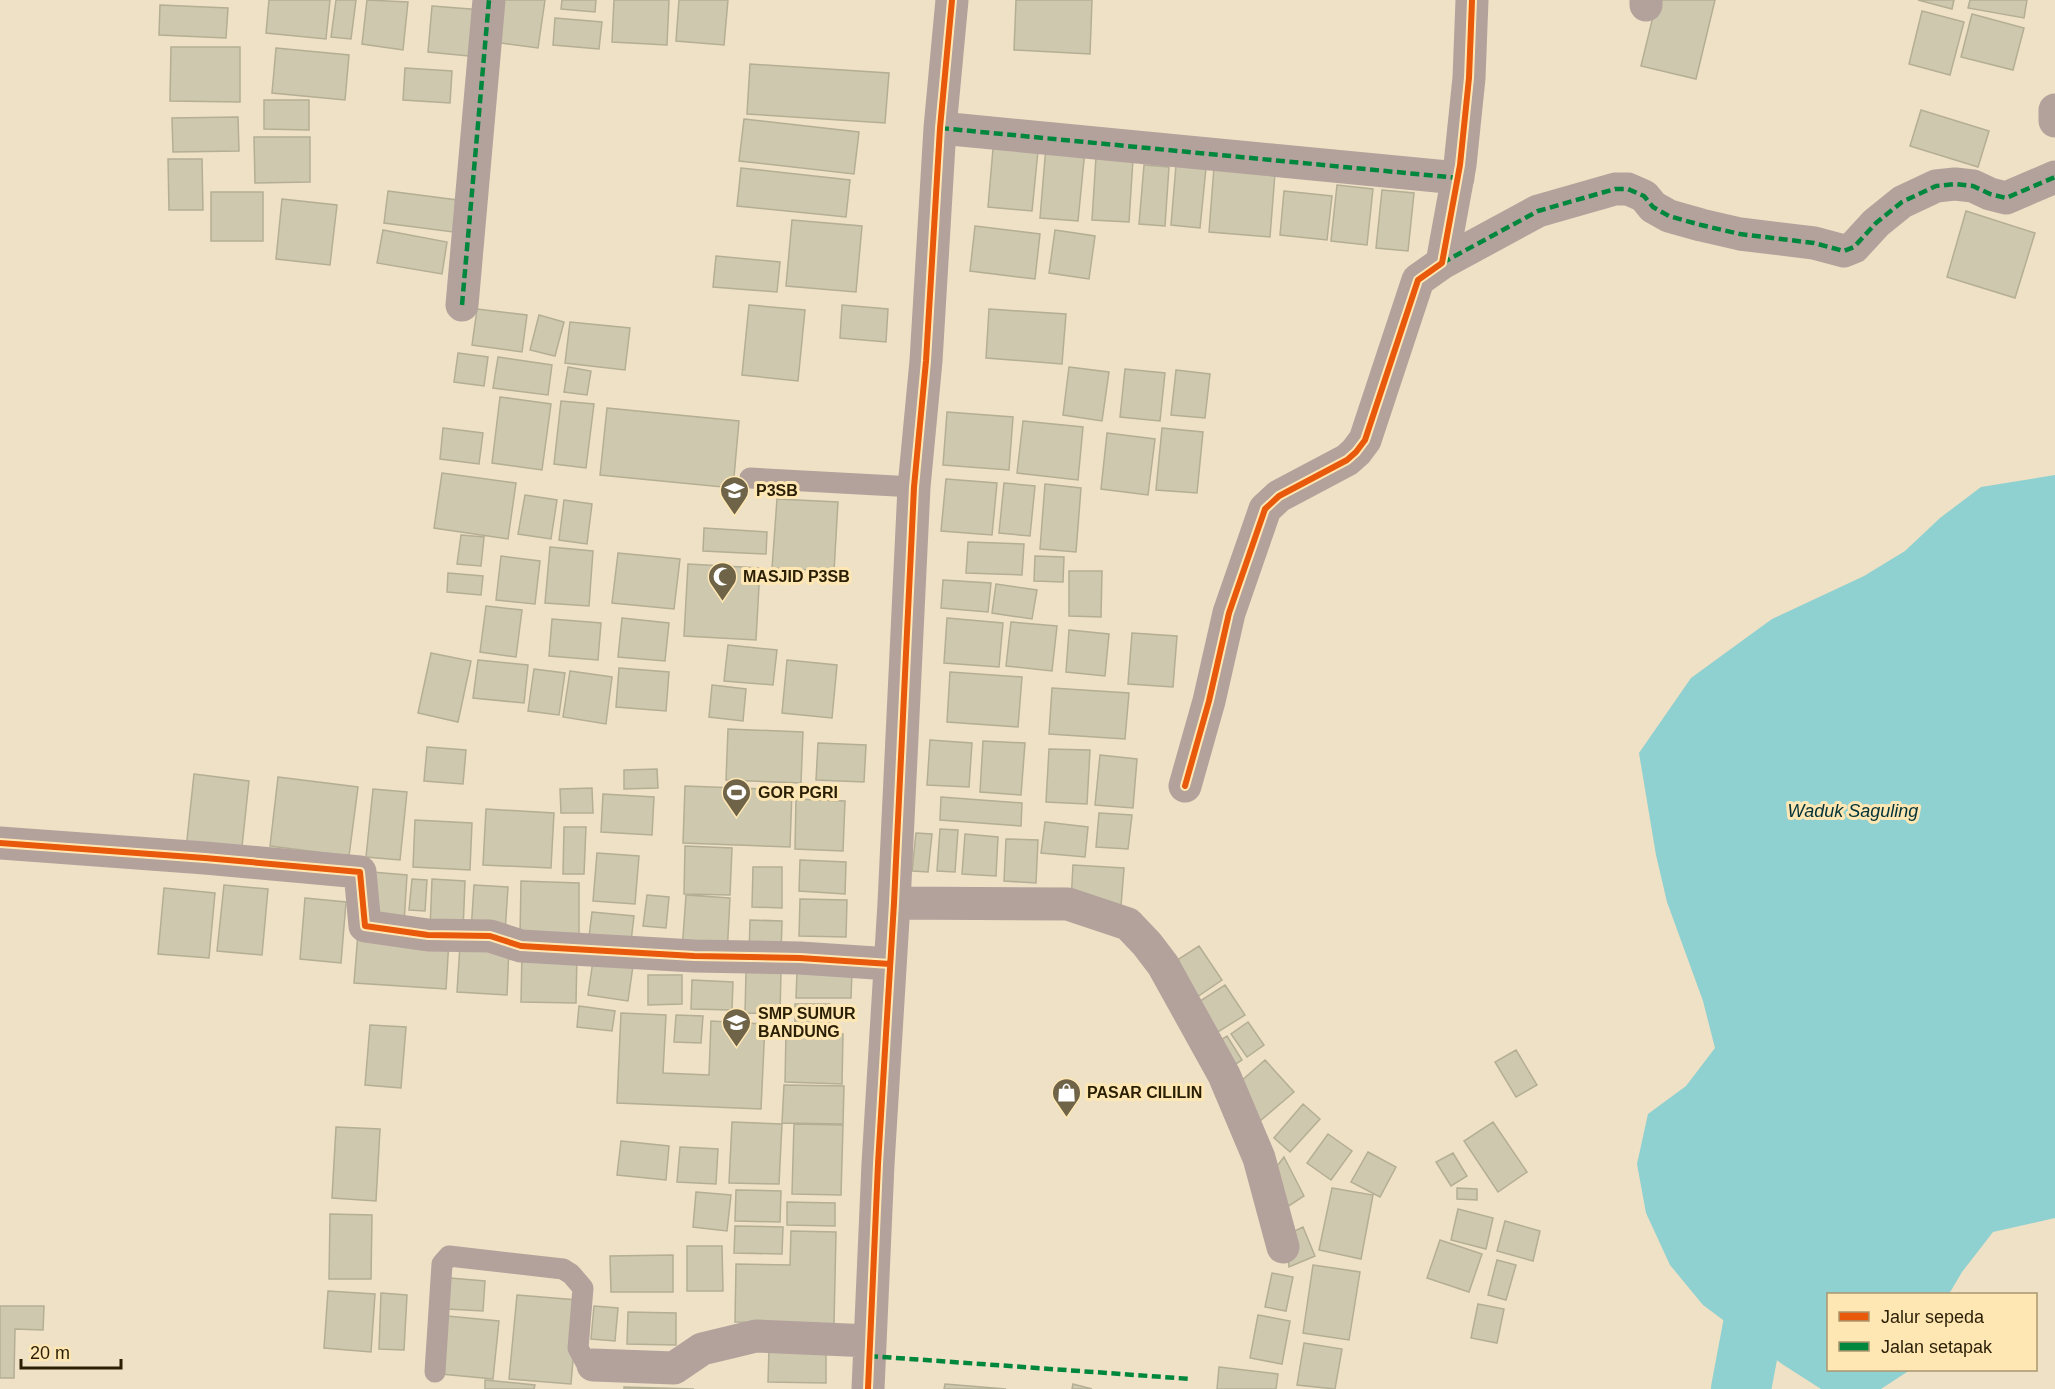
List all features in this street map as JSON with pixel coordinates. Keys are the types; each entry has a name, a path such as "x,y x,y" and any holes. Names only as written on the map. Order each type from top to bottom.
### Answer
{"street":[{"path":"462,305 489,0"},
{"path":"868,1389 914,487 926,361 940,128 952,0"},
{"path":"1442,263 1458,178 1469,78 1472,0"},
{"path":"2055,110 2055,121"},
{"path":"940,128 1458,178"},
{"path":"1185,786 1209,700 1229,613 1265,509 1279,496 1347,460 1365,440 1418,280 1442,263 1538,211 1615,189 1628,189 1644,196 1653,207 1669,216 1701,225 1740,234 1814,243 1844,251 1854,247 1876,223 1902,202 1936,186 1956,184 1973,186 1990,195 2006,198 2055,177"},
{"path":"0,843 360,872 365,926 376,928 428,934 490,936 521,946 694,956 800,957 890,964"},
{"path":"894,903 1068,904 1128,924 1163,965 1224,1074 1259,1158 1282,1247"},
{"path":"593,1365 675,1368 702,1349 756,1336 870,1341"}],"lane":[{"path":"750,478 914,487"},
{"path":"435,1372 442,1264 449,1256 563,1269 571,1274 583,1288 578,1348 585,1361 593,1365"}],"water":[{"name":"Waduk Saguling","path":"2055,475 2055,1218 1993,1232 1962,1272 1950,1293 1827,1293 1827,1371 1908,1371 1881,1389 1821,1389 1782,1364 1703,1305 1670,1265 1646,1213 1637,1164 1648,1114 1686,1086 1715,1048 1703,1001 1667,902 1656,855 1639,753 1691,678 1772,619 1864,576 1905,551 1940,518 1981,487"}],"building":[{"path":"269,0 330,0 326,39 266,33"},
{"path":"336,0 356,0 351,39 331,37"},
{"path":"367,0 408,2 403,50 362,44"},
{"path":"500,0 545,0 538,48 494,42"},
{"path":"562,0 596,0 595,12 561,9"},
{"path":"614,0 669,0 667,45 612,42"},
{"path":"679,0 728,0 724,45 676,41"},
{"path":"1016,0 1092,0 1090,54 1014,50"},
{"path":"1657,0 1715,0 1696,79 1641,66"},
{"path":"1918,0 1954,0 1952,9"},
{"path":"1970,0 2027,0 2024,18 1968,8"},
{"path":"160,5 228,8 226,38 159,35"},
{"path":"432,6 483,10 479,57 428,52"},
{"path":"1922,11 1964,22 1950,75 1909,64"},
{"path":"1972,14 2024,28 2013,70 1961,57"},
{"path":"555,18 602,22 599,49 553,45"},
{"path":"171,47 240,47 240,102 170,101"},
{"path":"276,48 349,55 345,100 272,93"},
{"path":"750,64 889,73 885,123 747,114"},
{"path":"405,68 452,71 450,103 403,100"},
{"path":"264,100 309,100 309,130 264,129"},
{"path":"1921,110 1989,131 1978,167 1910,146"},
{"path":"238,117 239,151 173,152 172,118"},
{"path":"744,119 859,132 854,174 739,161"},
{"path":"254,137 310,137 310,182 255,183"},
{"path":"994,137 1039,141 1032,211 988,207"},
{"path":"1046,146 1085,150 1078,221 1040,218"},
{"path":"1096,157 1133,159 1129,222 1092,220"},
{"path":"168,159 202,159 203,210 169,210"},
{"path":"1144,165 1169,167 1165,226 1139,224"},
{"path":"1176,165 1206,168 1200,228 1171,225"},
{"path":"1214,167 1275,173 1270,237 1209,232"},
{"path":"741,168 850,180 846,217 737,206"},
{"path":"1337,185 1373,189 1367,245 1331,241"},
{"path":"1382,190 1414,193 1408,251 1376,248"},
{"path":"388,191 465,201 461,233 384,223"},
{"path":"1284,191 1332,196 1327,240 1280,235"},
{"path":"211,192 263,192 263,241 211,241"},
{"path":"282,199 337,205 330,265 276,259"},
{"path":"1966,211 2035,233 2015,298 1947,277"},
{"path":"792,220 862,226 856,292 786,286"},
{"path":"975,226 1040,234 1035,279 970,271"},
{"path":"383,230 447,242 442,274 377,263"},
{"path":"1055,230 1095,236 1089,279 1049,273"},
{"path":"716,256 780,262 777,292 713,287"},
{"path":"749,305 805,310 798,381 742,375"},
{"path":"842,305 888,309 886,342 840,338"},
{"path":"477,309 527,315 522,352 472,345"},
{"path":"989,309 1066,314 1062,364 986,358"},
{"path":"539,315 564,322 555,356 530,350"},
{"path":"570,322 630,328 625,370 565,363"},
{"path":"458,353 488,357 484,386 454,382"},
{"path":"498,357 552,365 548,395 493,388"},
{"path":"568,367 591,371 587,395 564,392"},
{"path":"1069,367 1109,372 1102,421 1063,415"},
{"path":"1125,369 1165,373 1160,421 1120,417"},
{"path":"1176,370 1210,374 1205,418 1171,415"},
{"path":"500,397 551,404 542,470 492,463"},
{"path":"561,401 594,404 586,468 554,464"},
{"path":"607,408 739,421 733,488 600,475"},
{"path":"947,412 1013,417 1009,470 943,465"},
{"path":"1023,421 1083,427 1078,480 1017,473"},
{"path":"443,428 483,433 479,464 440,459"},
{"path":"1162,428 1203,432 1197,493 1156,490"},
{"path":"1107,433 1155,439 1148,495 1101,489"},
{"path":"442,473 516,483 508,539 434,528"},
{"path":"946,479 997,483 992,535 941,531"},
{"path":"1004,483 1035,486 1030,536 999,533"},
{"path":"1045,484 1081,488 1076,552 1040,549"},
{"path":"525,495 557,500 551,539 518,534"},
{"path":"777,499 838,502 834,571 772,568"},
{"path":"564,500 592,504 587,544 559,540"},
{"path":"704,528 767,532 766,554 703,551"},
{"path":"461,535 484,537 481,566 457,564"},
{"path":"968,542 1024,544 1022,575 966,573"},
{"path":"550,547 593,551 589,606 545,603"},
{"path":"618,553 680,559 674,609 612,603"},
{"path":"501,556 540,561 535,604 496,600"},
{"path":"1035,556 1064,557 1063,582 1034,581"},
{"name":"MASJID P3SB","path":"688,564 760,568 756,640 684,636"},
{"path":"1069,571 1102,571 1101,617 1069,616"},
{"path":"448,573 483,576 481,595 447,592"},
{"path":"943,580 991,583 988,612 941,608"},
{"path":"996,584 1037,590 1032,619 992,613"},
{"path":"486,606 522,610 516,657 480,652"},
{"path":"622,618 669,623 665,661 618,657"},
{"path":"947,618 1003,623 999,667 944,663"},
{"path":"552,619 601,623 598,660 549,656"},
{"path":"1011,622 1057,626 1052,671 1006,666"},
{"path":"1069,630 1109,634 1105,676 1066,672"},
{"path":"1132,633 1177,636 1173,687 1128,684"},
{"path":"728,645 777,650 773,685 724,681"},
{"path":"431,653 471,661 458,722 418,713"},
{"path":"478,660 528,665 524,703 473,698"},
{"path":"787,660 837,665 832,718 782,713"},
{"path":"619,668 669,672 666,711 616,707"},
{"path":"534,669 565,673 559,715 528,711"},
{"path":"570,671 612,677 606,724 563,717"},
{"path":"950,672 1022,677 1018,727 947,722"},
{"path":"712,685 746,689 743,721 709,717"},
{"path":"1052,688 1129,693 1125,739 1049,734"},
{"path":"728,729 803,732 801,783 726,780"},
{"path":"930,740 972,743 969,787 927,785"},
{"path":"983,741 1025,743 1021,795 980,792"},
{"path":"818,743 866,745 864,782 816,780"},
{"path":"427,747 466,750 463,784 424,781"},
{"path":"1049,749 1090,750 1087,804 1046,802"},
{"path":"1100,755 1137,759 1133,808 1095,805"},
{"path":"657,769 658,788 624,789 624,770"},
{"path":"194,774 249,781 241,856 186,849"},
{"path":"278,777 358,787 349,856 270,846"},
{"name":"GOR PGRI","path":"685,786 792,790 790,847 683,843"},
{"path":"592,788 593,813 561,813 560,789"},
{"path":"373,789 407,792 400,860 366,857"},
{"path":"603,794 654,797 652,835 601,832"},
{"path":"941,797 1022,803 1021,826 940,820"},
{"path":"796,799 845,801 843,851 795,849"},
{"path":"486,809 554,813 551,868 483,865"},
{"path":"1099,813 1132,815 1128,849 1096,847"},
{"path":"415,820 472,823 470,870 413,867"},
{"path":"1045,822 1088,827 1085,857 1041,853"},
{"path":"564,827 586,827 584,874 563,874"},
{"path":"940,829 958,830 955,872 937,871"},
{"path":"916,833 932,834 928,872 912,871"},
{"path":"965,834 998,837 996,876 962,874"},
{"path":"1006,839 1038,840 1036,883 1004,881"},
{"path":"685,846 732,848 730,895 684,894"},
{"path":"597,853 639,856 635,904 593,901"},
{"path":"800,860 846,862 845,894 799,891"},
{"path":"1073,865 1124,868 1121,906 1071,902"},
{"path":"753,867 782,867 782,908 752,907"},
{"path":"372,872 407,875 404,923 368,921"},
{"path":"412,879 427,880 425,911 409,910"},
{"path":"432,879 465,881 463,931 430,929"},
{"path":"521,881 579,883 579,937 520,937"},
{"path":"224,885 268,889 262,955 217,951"},
{"path":"474,885 508,887 505,933 471,931"},
{"path":"164,888 215,893 209,958 158,954"},
{"path":"647,895 669,897 666,928 643,926"},
{"path":"686,895 730,898 727,955 682,951"},
{"path":"305,898 346,902 341,963 300,959"},
{"path":"800,899 847,900 846,937 799,936"},
{"path":"592,912 634,916 630,950 588,945"},
{"path":"750,920 782,921 781,955 749,955"},
{"path":"358,933 449,940 446,989 354,983"},
{"path":"460,945 509,948 507,995 457,992"},
{"path":"1199,946 1222,980 1194,999 1171,964"},
{"path":"522,952 577,953 576,1003 521,1002"},
{"path":"594,954 634,959 628,1001 588,995"},
{"path":"746,972 781,972 780,1014 745,1013"},
{"path":"797,972 852,972 851,998 796,998"},
{"path":"648,975 682,975 682,1004 648,1005"},
{"path":"692,980 733,982 732,1010 691,1009"},
{"path":"1225,985 1245,1015 1213,1035 1194,1005"},
{"path":"795,1004 830,1004 830,1029 795,1029"},
{"path":"579,1006 615,1011 612,1031 577,1027"},
{"name":"SMP SUMUR BANDUNG","path":"621,1013 666,1015 663,1073 709,1075 711,1021 765,1024 761,1109 617,1103"},
{"path":"676,1015 703,1016 701,1043 674,1042"},
{"path":"1248,1022 1264,1045 1247,1057 1231,1034"},
{"path":"370,1025 406,1027 401,1088 365,1085"},
{"path":"786,1033 843,1034 842,1084 785,1082"},
{"path":"1227,1036 1242,1060 1225,1071 1210,1047"},
{"path":"1516,1050 1537,1085 1516,1097 1495,1062"},
{"path":"1265,1060 1294,1092 1260,1121 1232,1089"},
{"path":"784,1085 844,1086 843,1124 782,1123"},
{"path":"1303,1104 1320,1119 1290,1152 1274,1138"},
{"path":"732,1122 782,1124 779,1184 729,1183"},
{"path":"1493,1122 1527,1172 1498,1192 1464,1141"},
{"path":"794,1124 843,1125 841,1195 792,1194"},
{"path":"336,1127 380,1129 376,1201 332,1198"},
{"path":"1328,1134 1352,1151 1331,1180 1307,1163"},
{"path":"621,1141 669,1146 666,1180 617,1175"},
{"path":"680,1147 718,1149 716,1184 677,1182"},
{"path":"1368,1152 1396,1167 1380,1197 1351,1182"},
{"path":"1453,1153 1467,1176 1451,1186 1436,1162"},
{"path":"1284,1157 1304,1196 1281,1211 1271,1174"},
{"path":"1332,1188 1373,1195 1361,1259 1319,1250"},
{"path":"1457,1188 1477,1189 1477,1200 1457,1199"},
{"path":"736,1190 781,1191 780,1222 735,1221"},
{"path":"696,1192 731,1195 727,1231 693,1227"},
{"path":"787,1202 835,1203 835,1226 787,1225"},
{"path":"1458,1209 1493,1218 1486,1249 1451,1240"},
{"path":"330,1214 372,1215 371,1279 329,1279"},
{"path":"1505,1221 1540,1231 1533,1261 1497,1251"},
{"path":"735,1226 783,1227 782,1254 734,1253"},
{"path":"1303,1227 1315,1256 1289,1267 1286,1235"},
{"path":"791,1231 836,1232 834,1324 735,1322 736,1264 790,1265"},
{"path":"1440,1240 1482,1254 1469,1292 1427,1278"},
{"path":"687,1246 722,1246 723,1291 687,1291"},
{"path":"673,1255 673,1292 611,1292 610,1256"},
{"path":"1497,1260 1516,1265 1506,1300 1488,1295"},
{"path":"1313,1265 1360,1272 1349,1340 1303,1333"},
{"path":"1272,1273 1293,1277 1286,1311 1265,1307"},
{"path":"450,1278 485,1281 483,1311 447,1309"},
{"path":"328,1291 375,1294 371,1352 324,1348"},
{"path":"381,1293 407,1295 404,1350 379,1349"},
{"path":"517,1295 578,1300 571,1384 509,1379"},
{"path":"1478,1304 1504,1309 1497,1343 1471,1338"},
{"path":"0,1306 44,1306 43,1330 15,1329 14,1378 0,1378"},
{"path":"594,1306 618,1308 615,1341 591,1339"},
{"path":"628,1312 676,1313 676,1345 627,1344"},
{"path":"1258,1315 1290,1321 1282,1364 1250,1358"},
{"path":"447,1316 499,1321 493,1379 441,1374"},
{"path":"1304,1343 1342,1349 1335,1389 1297,1385"},
{"path":"769,1348 826,1348 826,1383 768,1382"},
{"path":"1219,1367 1278,1374 1276,1389 1217,1389"},
{"path":"485,1380 535,1385 534,1389 485,1389"},
{"path":"945,1384 1006,1389 944,1389"},
{"path":"1073,1384 1092,1389 1072,1389"},
{"path":"624,1387 694,1389 624,1389"}],"waterway":[{"path":"1741,1389 1760,1288 1776,1264"}],"marked path":[{"path":"462,305 489,0"},
{"path":"940,128 1458,178"},
{"path":"1442,263 1538,211 1615,189 1628,189 1644,196 1653,207 1669,216 1701,225 1740,234 1814,243 1844,251 1854,247 1876,223 1902,202 1936,186 1955,184 1973,186 2006,198 2055,177"},
{"path":"869,1356 1191,1379"}],"cycle path":[{"path":"868,1389 914,487 926,361 940,128 952,0"},
{"path":"1185,786 1209,701 1229,613 1265,509 1279,496 1347,460 1365,440 1418,280 1442,263 1460,165 1469,78 1472,0"},
{"path":"0,843 360,872 365,926 428,935 490,936 521,946 890,964"}],"place":[{"name":"P3SB","path":"735,516"},
{"name":"MASJID P3SB","path":"722,602"},
{"name":"GOR PGRI","path":"737,818"},
{"name":"SMP SUMUR BANDUNG","path":"737,1048"},
{"name":"PASAR CILILIN","path":"1066,1118"}]}
